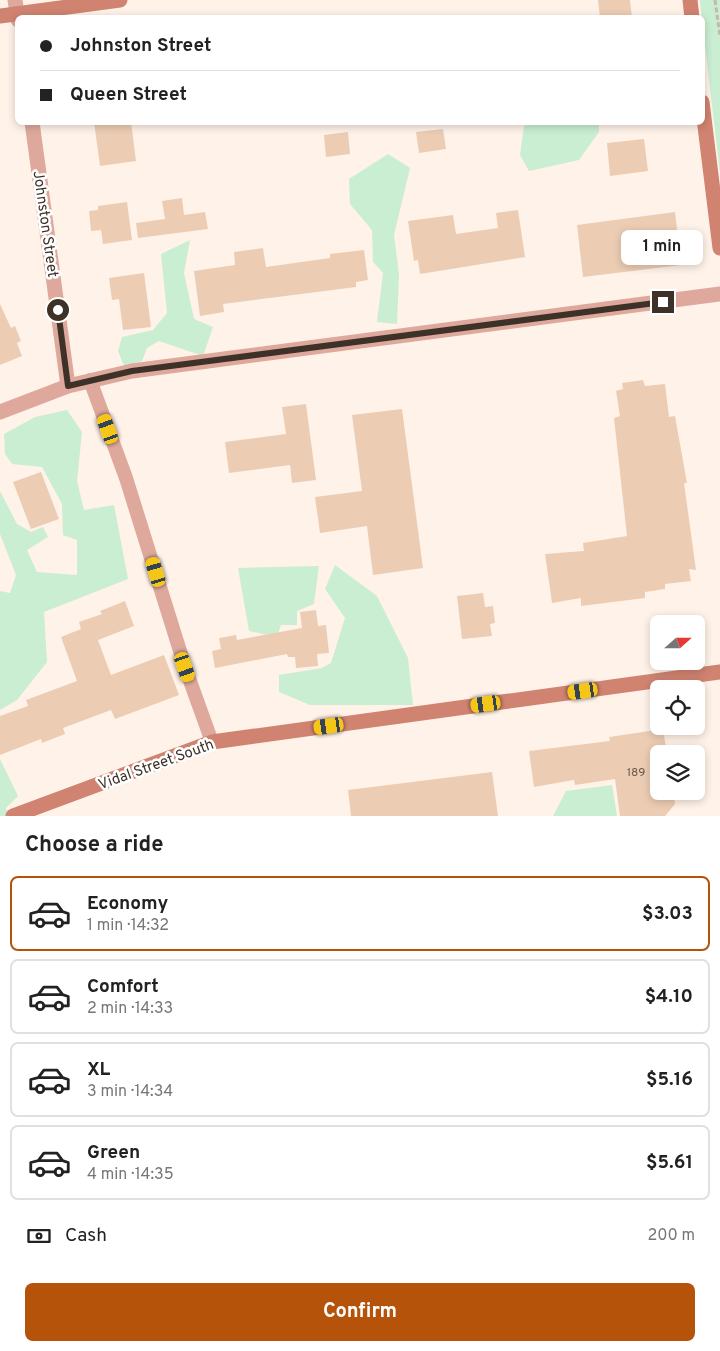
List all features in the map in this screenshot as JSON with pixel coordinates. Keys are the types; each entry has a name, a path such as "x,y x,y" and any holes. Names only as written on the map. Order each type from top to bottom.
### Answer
{"main road":[{"path":"0,16 16,11 120,0"},
{"path":"690,0 692,15"},
{"path":"705,125 720,248"},
{"name":"Vidal Street South","path":"13,816 212,742 720,672"}],"street":[{"name":"Johnston Street","path":"32,125 68,386"},
{"path":"0,412 68,386 132,371 720,294"}],"lane":[{"path":"90,380 126,478 185,667 212,742"}],"path":[{"path":"715,0 720,36"}],"green space":[{"path":"700,0 720,0 720,173 705,46 705,15 701,15"},
{"path":"599,125 599,132 579,160 529,171 520,155 524,126"},
{"path":"388,154 410,168 394,235 399,274 397,324 377,322 383,273 373,262 372,230 350,204 349,179"},
{"path":"190,240 184,273 194,319 213,327 203,356 159,341 147,348 142,361 124,366 118,351 122,337 153,330 167,313 161,254"},
{"path":"67,410 82,432 77,481 84,510 114,505 128,579 44,612 47,662 17,700 0,710 0,591 10,593 16,575 0,534 0,491 17,524 31,532 43,527 48,537 27,550 37,572 77,575 77,540 63,535 62,504 42,467 12,464 5,454 4,434 35,417"},
{"path":"335,565 377,596 408,658 413,705 310,705 279,692 279,675 322,668 331,663 345,618 325,589"},
{"path":"319,566 314,604 297,611 297,625 281,625 277,637 249,631 238,568"},
{"path":"0,759 18,796 6,808 10,816 0,816"},
{"path":"612,785 617,816 553,816 566,791"}],"building":[{"path":"598,0 630,0 632,15 600,15"},
{"path":"94,125 131,125 136,161 100,166"},
{"path":"443,129 446,149 419,153 416,132"},
{"path":"348,132 350,154 326,157 324,135"},
{"path":"644,139 648,171 610,176 607,143"},
{"path":"182,198 184,215 205,212 208,229 138,238 136,223 165,219 162,201"},
{"path":"127,202 132,240 103,244 101,230 91,231 89,211 98,210 98,206"},
{"path":"518,210 525,257 420,274 418,260 414,261 408,221 453,215 456,234 498,228 496,213"},
{"path":"675,212 681,265 583,277 577,225"},
{"path":"263,248 266,267 330,258 330,254 364,250 368,280 356,282 356,287 223,304 224,312 200,316 194,271 235,265 234,252"},
{"path":"144,273 151,327 123,330 119,299 112,300 109,278"},
{"path":"0,304 11,328 15,326 21,341 17,343 22,356 0,365"},
{"path":"643,380 645,386 665,384 669,417 675,416 687,483 684,483 696,570 689,569 691,581 665,584 665,589 645,592 645,598 581,606 581,598 552,603 545,554 584,551 583,543 627,536 614,418 620,416 616,391 623,389 622,383"},
{"path":"306,404 316,480 292,483 290,465 229,473 225,442 286,434 282,407"},
{"path":"402,409 423,568 373,575 367,526 320,533 315,497 362,491 352,415"},
{"path":"41,472 59,519 31,529 13,482"},
{"path":"483,593 485,607 493,606 495,623 490,624 492,636 462,639 457,596"},
{"path":"125,601 134,626 98,640 111,675 164,655 179,695 115,719 111,710 63,728 65,734 42,743 41,739 0,755 0,716 28,706 26,700 77,681 61,637 81,629 79,622 102,614 100,611"},
{"path":"316,610 318,626 326,625 329,653 317,654 318,666 296,668 295,657 288,657 287,654 215,668 212,651 221,649 219,638 236,635 237,640 302,628 300,612"},
{"path":"650,731 650,735 664,735 666,745 650,745 650,800 674,800 675,804 665,816 620,816 615,779 575,785 574,780 534,787 529,751 610,741 609,737"},
{"path":"492,772 498,816 351,816 348,790"}],"route":[{"path":"58,310 68,386 132,371 663,302"}]}
